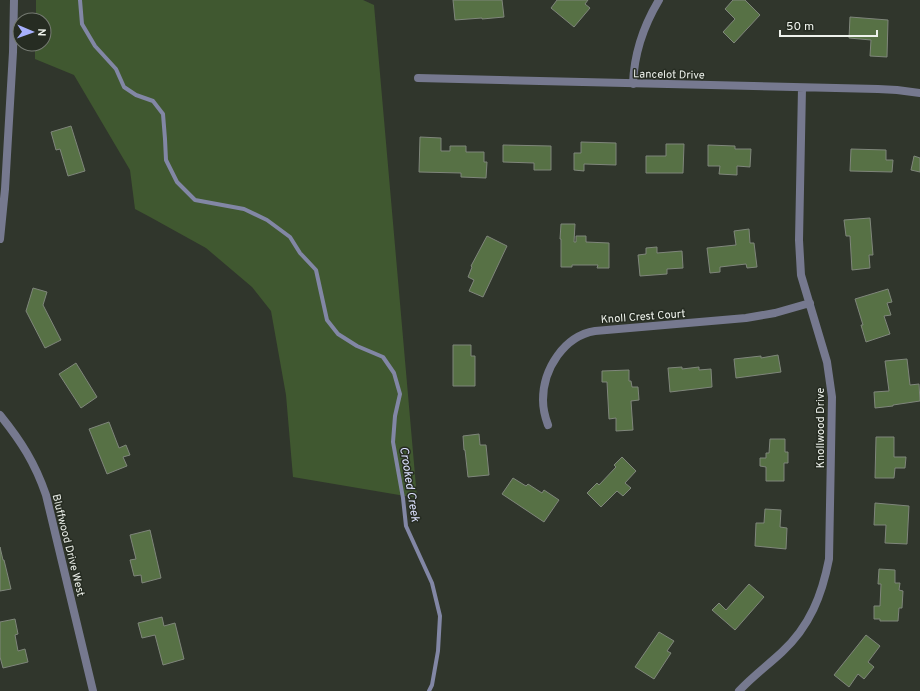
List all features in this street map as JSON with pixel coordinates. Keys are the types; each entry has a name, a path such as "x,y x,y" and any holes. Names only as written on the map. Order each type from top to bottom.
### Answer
{"street":[{"path":"0,239 5,189 3,166 13,52 14,0"},
{"path":"633,84 640,42 649,19 659,0"},
{"name":"Lancelot Drive","path":"418,78 885,90 920,93"},
{"name":"Knollwood Drive","path":"738,691 783,651 806,623 818,601 829,560 832,397 827,362 801,275 799,240 802,88"},
{"name":"Knoll Crest Court","path":"548,425 544,413 543,396 546,379 550,368 556,357 565,347 574,339 586,333 602,330 746,318 775,313 810,303"},
{"name":"Bluffwood Drive West","path":"0,415 19,439 41,480 46,495 93,691"}],"green space":[{"path":"36,0 363,0 374,5 417,498 293,477 286,395 271,311 252,287 206,248 135,209 130,170 74,75 35,59 35,52 52,52 52,12 36,12"}],"building":[{"path":"453,0 502,0 504,17 455,20"},
{"path":"557,0 588,0 585,4 590,8 574,27 551,8"},
{"path":"733,0 745,0 760,15 734,43 723,32 735,19 725,9"},
{"path":"850,17 888,20 887,57 870,56 871,40 849,38"},
{"path":"71,126 85,171 68,176 60,149 56,150 51,132"},
{"path":"420,137 441,138 441,151 450,151 450,146 466,146 466,152 484,152 484,162 487,162 486,178 461,177 461,173 419,172"},
{"path":"581,142 616,143 616,165 584,164 584,171 574,170 574,153 581,153"},
{"path":"666,144 684,144 683,173 646,173 646,156 666,156"},
{"path":"503,145 551,146 551,170 534,170 534,163 503,162"},
{"path":"708,145 735,146 735,149 751,149 750,167 737,166 737,175 719,174 720,166 708,166"},
{"path":"851,149 886,150 886,160 893,160 892,172 850,171"},
{"path":"914,156 920,158 920,172 911,170"},
{"path":"870,218 873,255 869,255 870,268 852,270 850,236 846,236 844,220"},
{"path":"561,224 575,224 574,242 576,242 576,236 586,236 586,242 609,243 609,268 597,268 598,265 572,265 572,267 561,267"},
{"path":"749,229 750,243 754,243 757,267 747,268 746,264 720,267 720,272 710,273 707,248 736,245 734,231"},
{"path":"487,236 507,246 483,297 469,291 474,280 468,277 472,267 471,266"},
{"path":"657,247 657,253 682,251 683,268 667,269 667,274 640,276 638,255 646,254 646,248"},
{"path":"33,288 47,292 43,305 61,340 45,348 26,311"},
{"path":"888,289 892,302 887,303 891,315 884,316 890,334 866,342 861,325 863,325 855,299"},
{"path":"453,345 471,345 471,356 475,356 475,386 453,386"},
{"path":"778,355 781,372 736,378 734,359 761,356 761,358"},
{"path":"907,359 910,385 919,384 920,401 875,408 874,392 889,391 885,361"},
{"path":"76,363 97,397 81,408 59,374"},
{"path":"682,367 682,369 699,367 699,370 711,369 712,387 670,392 668,368"},
{"path":"629,370 629,381 631,381 632,387 638,387 639,400 631,401 633,430 616,431 616,418 609,419 607,382 602,382 602,371"},
{"path":"109,422 119,448 126,445 130,455 123,457 127,466 107,474 89,429"},
{"path":"479,434 480,445 486,445 489,475 468,477 463,436"},
{"path":"876,437 894,437 894,457 906,457 905,468 895,468 894,478 875,478"},
{"path":"770,439 785,439 785,452 788,452 788,463 784,463 784,481 766,481 766,467 760,466 760,458 766,458 766,453 769,453"},
{"path":"622,457 636,471 625,483 631,488 623,496 617,491 601,507 587,493 597,483 599,485 616,467 614,465"},
{"path":"513,478 526,486 528,484 542,493 544,490 559,500 544,522 502,494"},
{"path":"875,503 909,506 907,544 885,543 886,525 874,525"},
{"path":"765,509 781,510 780,527 787,528 786,549 755,546 756,523 764,523"},
{"path":"150,530 161,578 142,583 141,575 134,576 130,560 136,559 130,535"},
{"path":"0,547 11,589 0,591"},
{"path":"879,569 895,570 895,583 900,583 899,590 903,591 902,608 899,608 898,621 880,621 880,619 874,619 874,606 880,606 881,584 878,584"},
{"path":"749,584 764,597 735,630 712,610 719,603 726,610"},
{"path":"162,617 164,626 175,623 184,659 163,665 155,635 142,638 138,623"},
{"path":"15,619 18,634 15,635 18,651 25,649 28,662 3,668 0,657 0,622"},
{"path":"659,632 674,641 667,651 671,653 654,679 635,667"},
{"path":"866,635 880,646 868,662 874,667 864,679 858,674 849,687 834,675"}],"waterway":[{"name":"Crooked Creek","path":"80,0 82,24 95,46 116,69 124,87 136,95 153,101 163,114 166,160 177,182 195,200 244,209 267,220 290,237 300,253 316,270 327,320 338,334 357,346 383,357 394,373 400,394 395,416 393,442 403,498 406,526 432,583 440,616 438,651 432,685 429,691"}]}
